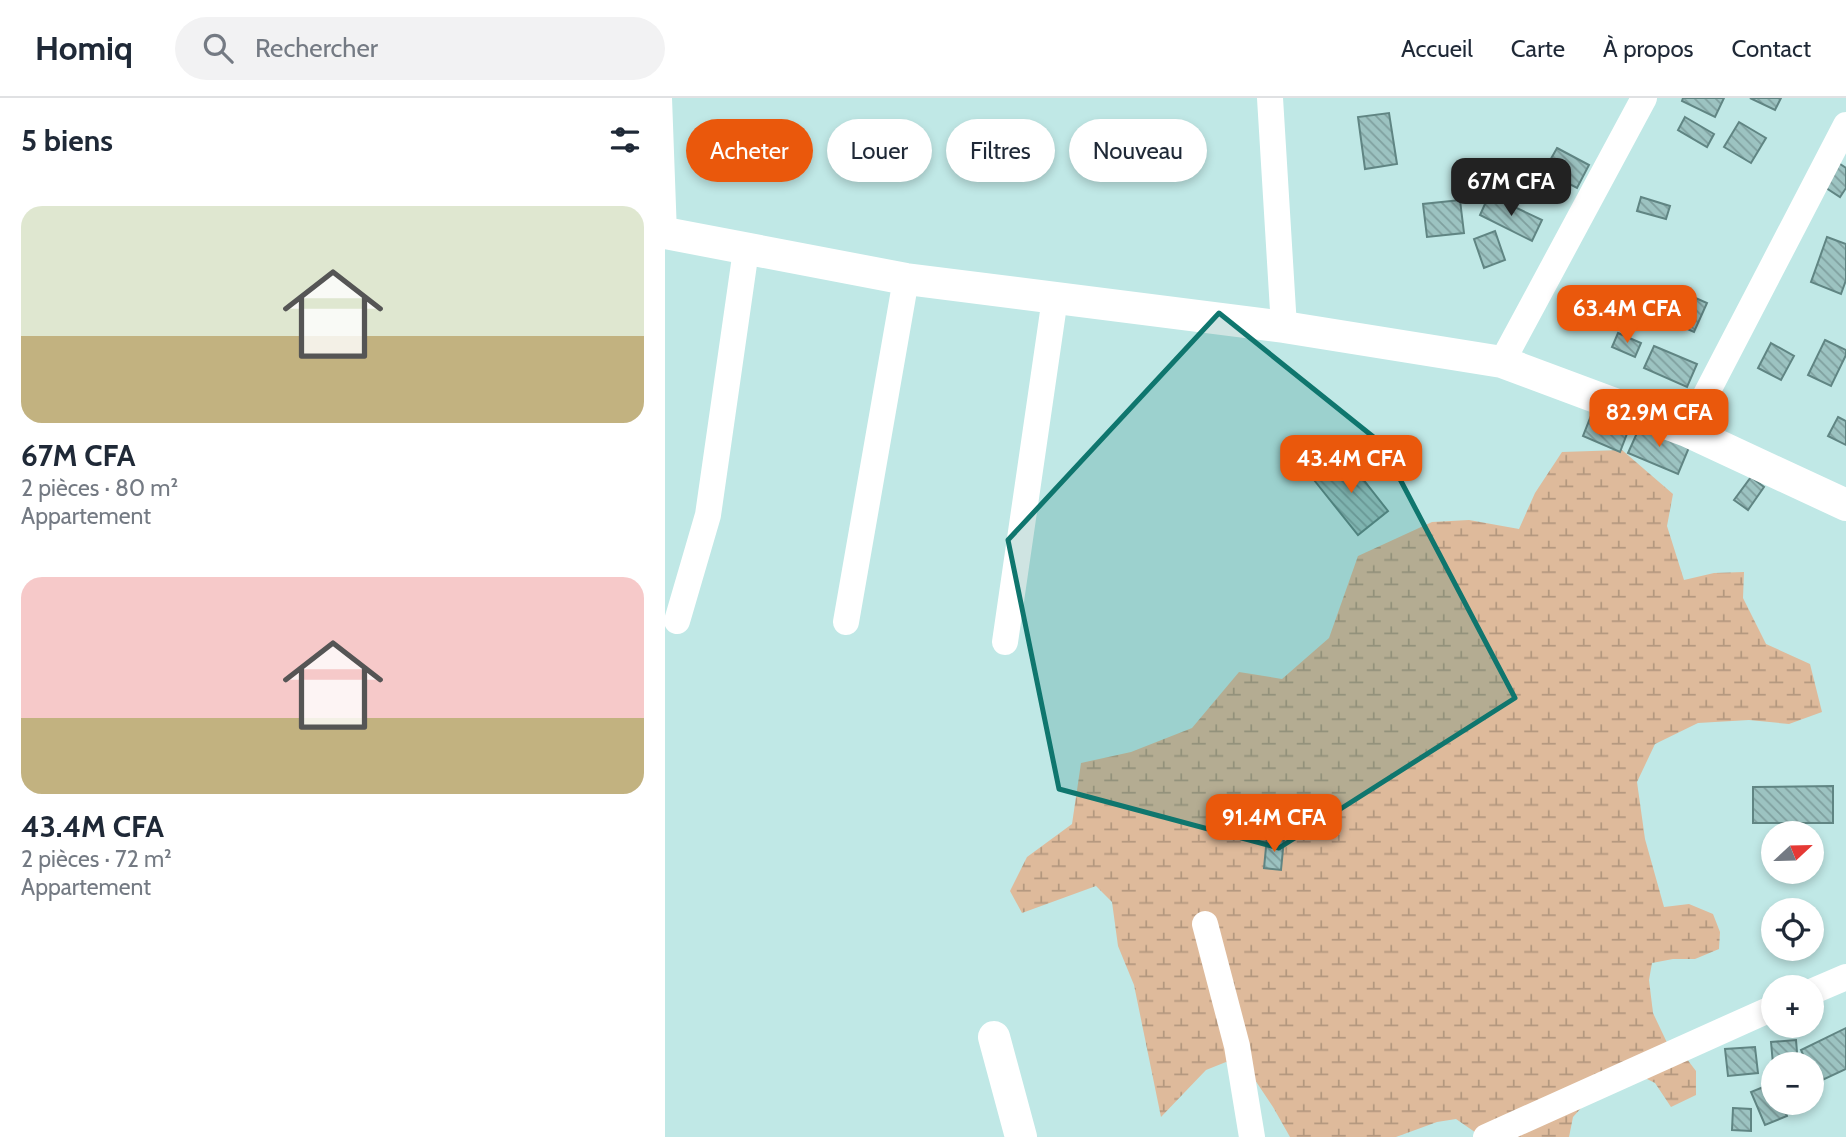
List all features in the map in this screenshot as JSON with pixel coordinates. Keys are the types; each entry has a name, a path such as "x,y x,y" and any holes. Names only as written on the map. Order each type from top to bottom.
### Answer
{"street":[{"path":"1271,98 1284,327"},
{"path":"1502,362 1644,98"},
{"path":"1687,431 1846,125"},
{"path":"668,233 905,279 1284,327 1502,362 1687,431 1846,505"},
{"path":"677,621 708,515 746,250"},
{"path":"846,621 905,279"},
{"path":"1005,642 1055,298"},
{"path":"1205,924 1237,1046 1252,1137"},
{"path":"1824,986 1846,977"},
{"path":"1488,1137 1761,1013"},
{"path":"994,1037 1021,1137"}],"lane":[{"path":"666,98 668,233"}],"highlighted area":[{"path":"1219,313 1381,443 1515,698 1279,848 1059,789 1008,540"}],"green space":[{"path":"1622,450 1673,494 1667,526 1684,580 1714,573 1744,572 1743,598 1766,644 1810,664 1822,712 1789,724 1749,720 1698,723 1655,744 1637,782 1645,839 1664,907 1689,904 1713,914 1720,932 1719,949 1695,959 1652,963 1649,980 1653,1013 1670,1049 1683,1054 1696,1071 1696,1095 1671,1107 1655,1083 1635,1073 1591,1097 1573,1117 1569,1137 1482,1137 1456,1119 1437,1122 1396,1137 1290,1137 1253,1077 1226,1062 1206,1070 1161,1117 1134,985 1118,946 1112,902 1096,886 1022,913 1010,891 1027,857 1072,824 1081,763 1131,752 1192,728 1239,672 1282,679 1329,638 1358,556 1432,522 1469,520 1519,529 1535,493 1562,452"}],"building":[{"path":"1683,98 1724,98 1715,117 1682,101"},
{"path":"1750,98 1781,98 1775,110"},
{"path":"1389,113 1397,164 1365,169 1358,117"},
{"path":"1685,117 1714,134 1707,147 1678,130"},
{"path":"1739,122 1766,138 1751,163 1724,147"},
{"path":"1557,148 1589,165 1577,188 1544,171"},
{"path":"1834,160 1846,168 1846,188 1840,197 1820,184"},
{"path":"1489,195 1542,220 1532,241 1480,215"},
{"path":"1641,197 1670,206 1666,219 1637,211"},
{"path":"1460,200 1464,233 1427,237 1423,204"},
{"path":"1495,231 1505,260 1484,268 1474,239"},
{"path":"1827,237 1846,244 1846,280 1841,294 1811,282"},
{"path":"1682,292 1707,303 1694,332 1669,321"},
{"path":"1618,333 1641,343 1635,357 1612,347"},
{"path":"1825,340 1846,350 1831,386 1808,375"},
{"path":"1771,343 1794,356 1781,380 1758,368"},
{"path":"1654,346 1697,364 1687,387 1644,368"},
{"path":"1596,403 1633,418 1620,452 1583,436"},
{"path":"1838,417 1846,421 1846,445 1828,436"},
{"path":"1641,424 1690,445 1678,474 1628,453"},
{"path":"1344,455 1388,511 1358,535 1314,480"},
{"path":"1751,477 1764,487 1748,510 1734,500"},
{"path":"1833,786 1833,823 1753,823 1753,787"},
{"path":"1267,837 1284,839 1281,870 1264,868"},
{"path":"1846,1028 1846,1069 1824,1079 1824,1052 1801,1050"},
{"path":"1796,1040 1797,1052 1772,1052 1771,1042"},
{"path":"1755,1047 1758,1073 1728,1076 1725,1049"},
{"path":"1761,1088 1761,1115 1787,1116 1765,1125 1751,1092"},
{"path":"1733,1108 1751,1109 1751,1131 1732,1130"}]}
